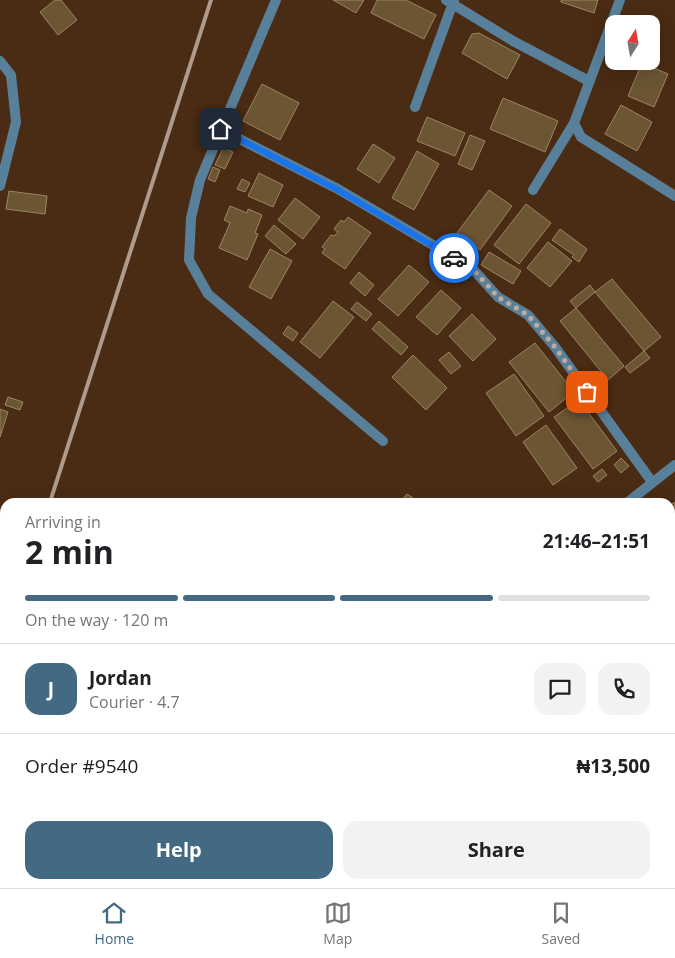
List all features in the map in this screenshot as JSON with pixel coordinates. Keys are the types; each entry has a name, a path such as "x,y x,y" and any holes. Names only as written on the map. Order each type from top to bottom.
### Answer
{"street":[{"path":"276,0 220,129 198,189 191,218 189,260 208,294 383,441"},
{"path":"533,190 574,123 620,0"},
{"path":"415,107 451,1 513,41 589,81"},
{"path":"0,61 11,75 16,122 0,186"},
{"path":"574,123 581,137 675,196"},
{"path":"220,129 338,190 472,268 498,297 528,315 555,347 652,482"},
{"path":"633,498 675,465"}],"building":[{"path":"55,0 61,0 77,20 58,35 40,12"},
{"path":"333,0 364,0 356,13"},
{"path":"377,0 406,0 436,15 424,39 371,13"},
{"path":"561,0 598,0 594,13 561,2"},
{"path":"479,33 520,55 507,79 462,53 472,34"},
{"path":"639,70 659,70 668,74 654,107 628,96"},
{"path":"262,84 299,103 280,140 243,121"},
{"path":"503,98 558,121 545,152 490,129"},
{"path":"621,105 652,122 637,151 605,134"},
{"path":"427,117 465,133 455,156 417,141"},
{"path":"470,135 485,141 472,170 458,164"},
{"path":"373,144 395,158 379,183 357,169"},
{"path":"223,148 233,152 225,169 215,165"},
{"path":"417,151 439,164 414,210 392,198"},
{"path":"213,167 220,170 215,182 208,179"},
{"path":"259,173 283,185 273,207 248,196"},
{"path":"242,179 250,183 245,192 237,189"},
{"path":"489,190 512,206 480,250 457,233"},
{"path":"9,191 47,196 45,214 6,209"},
{"path":"295,198 320,217 303,239 278,220"},
{"path":"526,204 551,223 519,264 494,245"},
{"path":"230,206 247,213 248,209 262,215 255,233 258,234 247,260 219,248 230,223 224,220"},
{"path":"348,217 371,233 345,269 322,253 325,249 322,247 331,235 334,236 338,232 334,229 341,220 344,222"},
{"path":"274,225 296,244 286,254 265,236"},
{"path":"560,229 587,249 579,262 572,257 574,255 552,240"},
{"path":"548,242 572,261 550,287 527,268"},
{"path":"270,249 292,261 271,299 249,287"},
{"path":"489,252 521,271 513,284 481,265"},
{"path":"409,265 429,282 398,316 378,299"},
{"path":"359,272 374,285 365,296 350,283"},
{"path":"612,279 661,337 644,351 595,292"},
{"path":"590,285 595,292 576,308 570,301"},
{"path":"441,290 461,308 437,335 416,317"},
{"path":"333,301 354,317 320,358 300,342"},
{"path":"357,302 372,314 366,321 351,309"},
{"path":"576,308 624,366 608,380 560,321"},
{"path":"472,314 496,339 473,361 449,336"},
{"path":"379,321 408,347 401,355 372,329"},
{"path":"288,326 298,333 293,341 283,334"},
{"path":"535,343 574,392 549,412 509,362"},
{"path":"644,351 650,358 630,373 625,367"},
{"path":"449,352 461,366 451,374 439,360"},
{"path":"413,355 447,388 426,410 392,377"},
{"path":"514,374 544,416 516,436 486,393"},
{"path":"8,397 23,402 20,410 5,405"},
{"path":"579,400 617,451 593,469 554,417"},
{"path":"0,409 8,412 0,437"},
{"path":"546,425 577,468 553,485 523,442"},
{"path":"621,458 629,466 621,473 614,465"},
{"path":"602,469 607,475 598,482 593,476"},
{"path":"407,494 413,498 404,498"}],"railway":[{"path":"51,498 211,0"}],"way so far":[{"path":"454,258 472,268 498,297 528,315 555,347 587,392"}],"route":[{"path":"220,129 338,190 454,258"}]}
